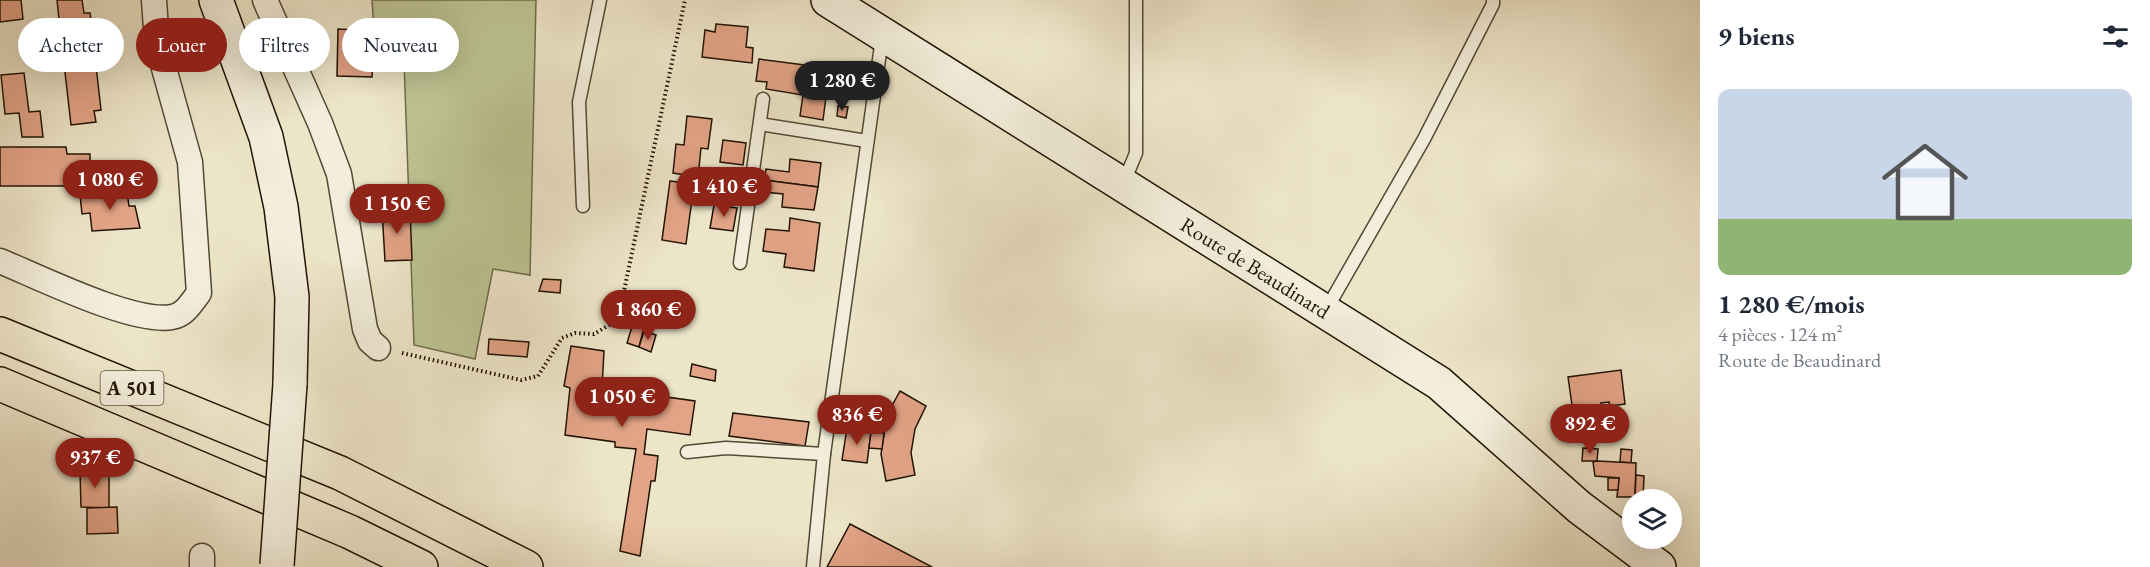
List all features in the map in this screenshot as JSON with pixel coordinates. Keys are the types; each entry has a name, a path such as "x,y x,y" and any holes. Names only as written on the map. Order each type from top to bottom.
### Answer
{"highway":[{"name":"A 501","path":"0,334 340,473 526,567"},
{"name":"A 501","path":"0,384 350,532 421,567"}],"street":[{"path":"0,261 130,314 171,317 185,311 199,293 190,162 157,43 154,0"},
{"path":"216,0 266,137 281,207 291,297 290,384 277,566"},
{"path":"265,0 320,123 339,174 365,329 370,341 378,348"},
{"name":"Route de Beaudinard","path":"828,0 1439,383 1579,507 1659,567"}],"lane":[{"path":"583,206 579,102 600,0"},
{"path":"1123,184 1136,153 1136,0"},
{"path":"1324,311 1424,139 1493,0"},
{"path":"813,567 825,454 883,34"},
{"path":"740,263 763,99"},
{"path":"760,124 867,141"},
{"path":"687,452 726,448 825,454"}],"path":[{"path":"378,348 521,380 538,376 562,338 575,333 594,334 611,324 621,305 685,0"}],"green space":[{"path":"372,0 536,0 530,275 493,269 475,359 414,345 404,72 459,72 459,18 373,18"}],"building":[{"path":"0,0 21,0 23,18 0,22"},
{"path":"57,0 82,0 84,13 90,13 91,18 59,18"},
{"path":"716,24 748,27 746,47 753,48 752,63 702,57 705,30 715,32"},
{"path":"338,29 342,29 342,72 372,72 372,77 337,76"},
{"path":"759,59 843,70 839,99 826,97 823,120 800,116 803,95 766,89 767,82 756,81"},
{"path":"65,72 97,72 101,110 94,111 96,122 71,125"},
{"path":"24,73 29,112 40,111 43,137 22,137 19,113 5,114 1,75"},
{"path":"838,106 848,107 846,118 837,116"},
{"path":"687,116 712,119 708,149 701,148 698,177 673,173 676,144 684,145"},
{"path":"723,140 746,143 743,165 720,162"},
{"path":"0,147 66,147 67,154 90,154 90,178 66,178 67,186 0,186"},
{"path":"790,159 821,163 818,187 764,180 766,169 789,172"},
{"path":"764,180 818,187 814,210 782,207 783,194 764,192"},
{"path":"670,181 694,184 686,244 662,240"},
{"path":"127,192 129,206 135,206 140,228 92,231 90,213 82,214 80,195"},
{"path":"714,205 737,208 733,231 710,228"},
{"path":"410,209 412,260 385,261 382,210"},
{"path":"790,218 820,223 814,271 784,267 786,254 763,251 766,229 789,231"},
{"path":"543,279 561,280 560,293 539,291"},
{"path":"634,320 645,324 639,347 627,343"},
{"path":"644,331 656,335 651,352 639,347"},
{"path":"489,339 529,342 527,357 488,354"},
{"path":"571,346 604,351 602,388 695,401 690,435 647,429 644,454 658,456 655,481 651,481 640,556 620,551 636,449 615,447 615,442 565,435 570,388 564,386"},
{"path":"692,364 716,370 715,381 690,376"},
{"path":"1621,370 1625,404 1610,406 1609,402 1601,403 1602,411 1577,415 1575,405 1572,405 1568,377"},
{"path":"900,391 926,406 915,429 911,453 915,475 886,481 881,454 887,415"},
{"path":"733,413 809,422 805,446 729,436"},
{"path":"847,428 871,432 867,463 842,460"},
{"path":"871,432 884,433 882,449 869,448"},
{"path":"1583,448 1598,449 1597,461 1582,461"},
{"path":"1621,449 1632,450 1631,463 1620,462"},
{"path":"1593,462 1636,463 1635,489 1622,489 1622,497 1617,497 1619,478 1595,476"},
{"path":"80,471 109,471 109,508 81,507"},
{"path":"1636,475 1644,476 1643,489 1635,489"},
{"path":"1608,478 1619,478 1618,490 1608,490"},
{"path":"117,507 118,533 87,534 87,508"},
{"path":"850,524 932,567 827,567"}]}
